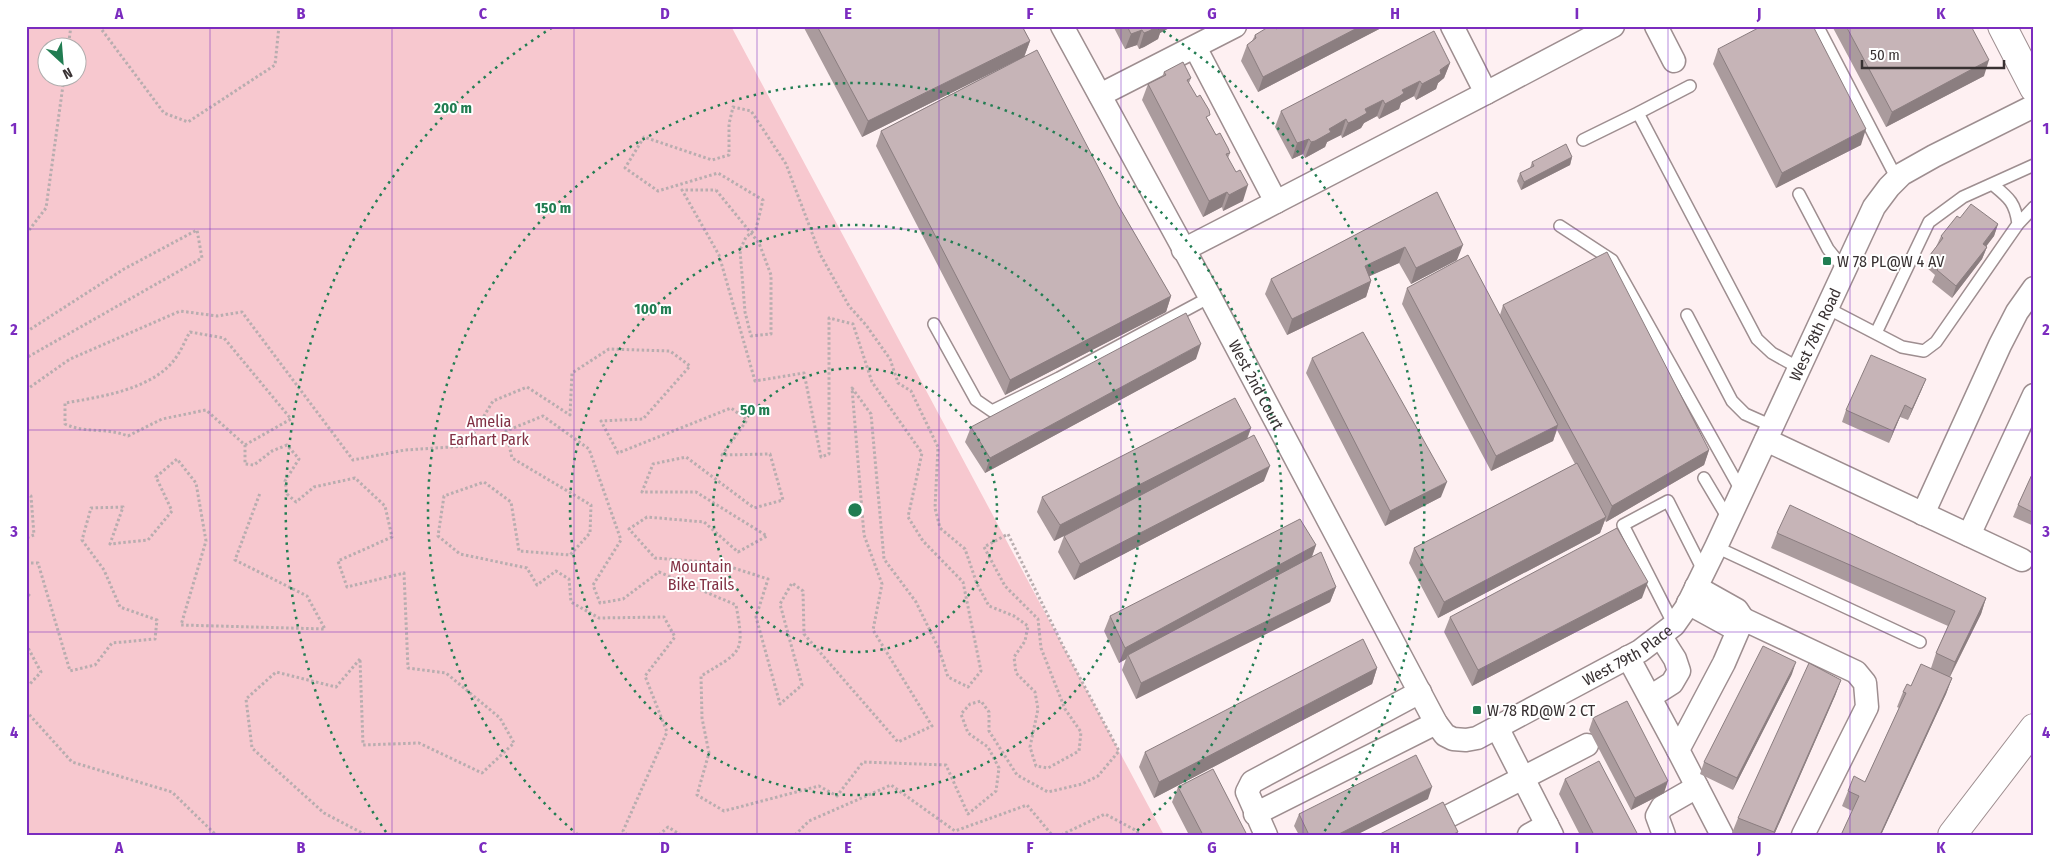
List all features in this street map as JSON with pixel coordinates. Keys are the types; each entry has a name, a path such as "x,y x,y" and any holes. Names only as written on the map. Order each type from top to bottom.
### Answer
{"main road":[{"path":"2002,26 2034,88"},
{"path":"1952,835 2034,728"}],"street":[{"name":"West 2nd Court","path":"1062,26 1210,297 1436,723 1446,735 1453,739"},
{"path":"1100,95 1235,26"},
{"path":"1452,26 1486,93"},
{"path":"1183,250 1613,26"},
{"path":"1656,26 1674,61"},
{"path":"1195,47 1276,202"},
{"name":"West 78th Road","path":"1685,605 1729,520 1874,207 1897,179 1919,164 2034,106"},
{"path":"1923,514 2000,345 2017,312 2034,288"},
{"path":"1969,536 2034,395"},
{"path":"1769,433 1923,514 2022,560"},
{"path":"1650,697 1672,683 1679,671 1675,659 1685,605 1737,610 1743,619 1856,672 1865,683 1867,707 1803,835"},
{"name":"West 79th Place","path":"1453,739 1466,740 1477,738 1498,729 1628,657 1685,605"},
{"path":"1678,750 1724,663 1743,619"},
{"path":"1628,657 1722,835"},
{"path":"1266,835 1255,814 1247,792 1252,782 1375,714 1420,692"},
{"path":"1375,714 1392,745"},
{"path":"1255,814 1436,723"},
{"path":"1498,729 1522,778 1542,832"},
{"path":"1444,818 1586,745"},
{"path":"1664,835 1657,816 1662,806 1697,788"}],"lane":[{"path":"1818,27 1897,179"},
{"path":"1583,140 1690,86"},
{"path":"1638,113 1758,339 1772,353 1799,368"},
{"path":"1876,333 1929,222 1963,197 2034,165"},
{"path":"1992,184 2009,197 2016,208 2018,224"},
{"path":"1799,194 1828,249 1844,269"},
{"path":"1827,308 1902,346 1924,351 1936,342 2018,224 2034,207"},
{"path":"1560,226 1612,260 1742,492"},
{"path":"934,324 976,400 992,411 1059,378 1210,297"},
{"path":"1687,315 1732,401 1769,433"},
{"path":"1704,478 1729,520"},
{"path":"1668,501 1685,605 1622,525 1668,501"},
{"path":"1716,547 1920,642"}],"path":[{"path":"99,26 164,113 188,122 275,65 280,26"},
{"path":"26,234 46,208 63,88"},
{"path":"26,390 70,359 180,311 217,316 242,312 353,460 405,450 466,446 493,401 527,387 570,415 572,373 609,348 670,352 690,366 643,419 601,421 618,453 731,408 747,420 722,455 770,454 783,500 754,508 686,457 653,464 642,492 696,492 767,536 738,552 704,522 647,517 630,529 654,558 718,563 768,580 756,617 780,704 802,685 780,604 792,583 803,591 804,634 898,742 932,726 873,630 882,584 864,535 852,388 871,414 884,559 916,602 939,649 948,677 968,687 981,672 963,582 923,541 908,517 922,453 872,382 853,324 829,318 829,454 821,457 804,373 755,381 719,255 682,190 716,190 760,243 771,275 771,334 751,336 745,312 740,250 746,237 756,229 763,200 718,173 658,191 625,168 644,137 712,160 729,155 729,124 733,107 751,111 786,164 820,254 849,306 866,324 890,359 898,383 910,391 938,446 935,508 940,528 965,548 976,584 989,606 1014,616 1028,626 1025,640 1014,657 1016,673 1035,692 1038,709 1030,747 1036,766 1048,768 1079,751 1082,732 1065,709 1041,648 1038,619 1006,586 984,547 1008,534 1063,646 1119,751 1098,776 1082,784 1048,792 1017,775 989,731 989,712 981,701 970,704 961,714 968,733 988,747 999,768 996,792 968,814 946,765 863,762 837,796 819,786 724,811 697,795 709,752 702,718 701,676 735,655 742,638 736,605 658,572 623,599 600,603 592,585 621,540 590,449 543,416 506,431 512,458 591,505 590,534 570,555 519,551 511,502 484,482 444,496 438,536 460,554 527,568 536,585 556,571 568,578 571,602 599,618 664,617 675,637 645,676 667,732 623,831 627,835"},
{"path":"26,332 124,269 197,230 202,258 26,358"},
{"path":"245,446 291,419 224,338 190,332 177,357 160,374 116,394 65,403 65,424 78,430 113,430 128,436 162,419 206,410 245,446 245,464 254,465 272,451 287,445 299,459 285,480 287,494 296,502 314,487 355,478 385,506 392,537 338,561 347,588 404,573 408,668 446,673 500,718 514,743 482,773 418,742 364,745 360,659 336,687 276,672 246,699 252,748 324,813 366,835"},
{"path":"26,562 38,564 70,671 95,666 112,642 154,639 158,620 120,607 104,570 82,540 91,508 123,507 110,544 148,540 172,511 156,477 178,459 196,483 206,541 181,625 325,629 306,596 235,560 260,493"},
{"path":"26,494 31,496 34,535 26,538"},
{"path":"26,590 29,595 26,597"},
{"path":"26,644 41,672 29,685 26,682"},
{"path":"26,711 72,762 172,792 216,835"},
{"path":"796,835 809,821 891,785 955,831 1027,805 1052,835"},
{"path":"1060,835 1105,814 1137,831 1139,835"},
{"path":"659,835 668,827 681,835"}],"green space":[{"name":"Mountain Bike Trails","path":"26,26 731,26 1164,835 26,835"}],"building":[{"path":"817,26 1022,26 1030,41 868,121"},
{"path":"1127,26 1158,26 1144,33 1142,30 1131,34"},
{"path":"1270,26 1275,26 1276,29 1281,26 1361,26 1263,77 1247,45 1256,38 1255,35"},
{"path":"1762,26 1813,26 1866,129 1782,173 1718,49"},
{"path":"1846,26 1971,26 1989,60 1892,112"},
{"path":"1434,31 1450,63 1440,70 1441,74 1422,84 1420,81 1402,90 1404,93 1385,104 1383,100 1365,109 1367,113 1353,121 1348,123 1346,119 1329,129 1331,132 1315,141 1311,142 1309,139 1297,143 1281,111"},
{"path":"1037,50 1118,205 1171,296 1010,380 881,131"},
{"path":"1183,62 1191,78 1187,80 1197,97 1200,95 1209,110 1210,115 1206,117 1216,135 1220,133 1230,153 1226,154 1236,172 1240,170 1248,185 1229,195 1227,192 1209,201 1148,84 1166,75 1164,72"},
{"path":"1566,144 1572,157 1524,182 1520,173 1534,166 1532,162"},
{"path":"1437,192 1463,245 1416,268 1405,247 1365,266 1371,281 1292,319 1271,279"},
{"path":"1971,204 1998,224 1983,244 1987,247 1956,286 1937,270 1941,264 1930,255 1943,238 1941,236 1957,216 1960,218"},
{"path":"1607,252 1709,450 1612,506 1503,305"},
{"path":"1468,255 1558,425 1496,456 1407,288"},
{"path":"1186,313 1201,344 990,458 971,427"},
{"path":"1363,332 1447,482 1390,511 1312,358"},
{"path":"1871,355 1926,379 1912,409 1905,405 1893,431 1846,410"},
{"path":"1235,398 1251,428 1060,525 1042,497"},
{"path":"1254,435 1270,466 1080,564 1064,536"},
{"path":"1577,463 1606,517 1444,602 1414,548"},
{"path":"2034,470 2034,513 2018,505"},
{"path":"1790,505 1986,598 1955,662 1936,653 1955,611 1777,533"},
{"path":"1300,519 1316,545 1125,648 1110,616"},
{"path":"1617,528 1648,582 1478,670 1450,617"},
{"path":"1321,552 1336,587 1141,683 1128,655"},
{"path":"1363,639 1377,668 1159,782 1145,752"},
{"path":"1763,646 1796,662 1737,778 1704,762"},
{"path":"1809,663 1841,680 1774,832 1738,818"},
{"path":"1921,664 1952,678 1880,835 1841,835 1859,796 1848,791 1854,776 1865,782 1906,693 1903,692 1907,684 1911,686"},
{"path":"1627,701 1668,781 1635,798 1593,718"},
{"path":"1416,755 1432,787 1337,835 1309,835 1299,814"},
{"path":"1599,761 1638,835 1594,835 1565,779"},
{"path":"1213,769 1247,835 1203,835 1178,787"},
{"path":"1443,802 1458,832 1452,835 1378,835"}],"place":[{"name":"W 78 PL@W 4 AV","path":"1827,261"},
{"name":"W 78 RD@W 2 CT","path":"1477,710"}],"park label":[{"name":"Amelia Earhart Park","path":"489,430"}]}
